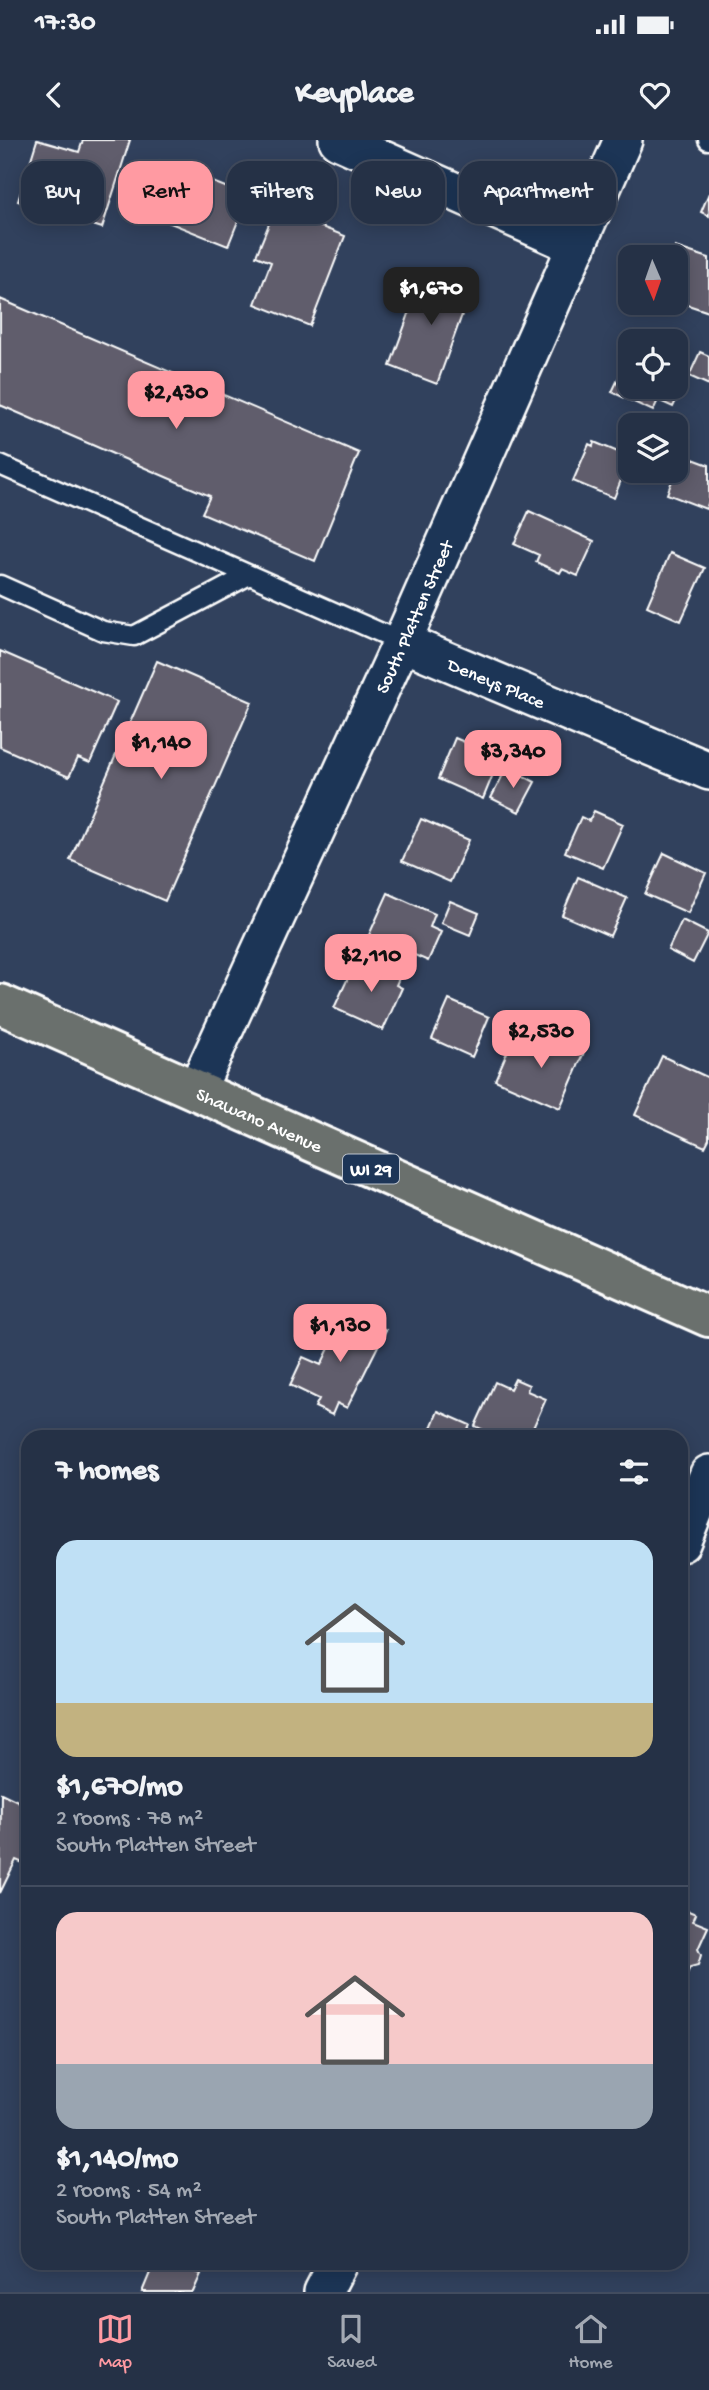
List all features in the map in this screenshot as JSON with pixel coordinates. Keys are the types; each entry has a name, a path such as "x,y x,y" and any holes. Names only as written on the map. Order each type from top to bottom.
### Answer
{"main road":[{"name":"Shawano Avenue","path":"0,1004 709,1317"}],"street":[{"path":"338,140 577,246"},
{"name":"South Platten Street","path":"196,1091 402,642 623,140"},
{"name":"Deneys Place","path":"402,642 709,771"},
{"path":"688,1526 709,1474"},
{"path":"323,2292 334,2270"}],"lane":[{"path":"0,465 402,642"},
{"path":"0,585 103,631 134,636 249,575"}],"building":[{"path":"37,140 79,152 83,140 130,140 123,161 118,161 118,178 104,222 104,161 30,161"},
{"path":"213,182 227,188 227,224 237,224 228,246 173,224 213,224"},
{"path":"709,193 709,216 701,212"},
{"path":"269,224 314,224 345,236 310,326 255,304 271,262 256,256"},
{"path":"688,251 709,258 709,312 688,305"},
{"path":"425,270 472,287 437,384 390,366"},
{"path":"0,299 359,453 315,561 202,513 210,496 0,405"},
{"path":"700,352 709,356 709,385 689,376"},
{"path":"618,379 618,395 612,392"},
{"path":"627,399 677,399 673,407 658,400 653,411"},
{"path":"594,442 618,452 620,483 614,498 573,481 589,444 593,446"},
{"path":"688,457 709,465 709,501 706,509 667,494 671,483 688,483"},
{"path":"529,511 594,541 578,576 562,569 560,573 536,562 539,555 514,544"},
{"path":"670,553 705,568 681,621 647,606"},
{"path":"0,651 117,702 90,763 78,758 69,777 0,747"},
{"path":"157,661 252,702 165,901 70,860"},
{"path":"455,738 500,757 483,799 438,779"},
{"path":"507,767 535,782 519,812 491,798"},
{"path":"594,811 623,824 603,868 565,852 581,817 589,821"},
{"path":"421,819 469,840 450,882 402,861"},
{"path":"664,853 706,873 688,913 645,894"},
{"path":"578,877 627,898 610,936 562,915"},
{"path":"388,893 435,914 430,927 441,932 428,961 369,935"},
{"path":"450,901 479,913 470,935 441,923"},
{"path":"682,920 708,933 693,963 668,950"},
{"path":"382,959 403,969 396,985 402,988 383,1030 334,1008 355,963 376,973"},
{"path":"449,1000 489,1017 472,1057 432,1039"},
{"path":"544,1035 584,1052 560,1108 495,1080 512,1041 537,1051"},
{"path":"662,1056 709,1078 709,1139 705,1147 635,1115"},
{"path":"347,1311 386,1330 347,1408 337,1403 332,1415 315,1407 319,1399 290,1385 303,1357 321,1365"},
{"path":"515,1379 529,1385 527,1391 546,1399 532,1430 483,1430 475,1426 495,1382 510,1389"},
{"path":"438,1411 470,1425 468,1430 430,1430"},
{"path":"1,1793 21,1803 21,1862 16,1860 0,1893"},
{"path":"688,1911 696,1914 693,1921 708,1927 698,1949 701,1955 698,1965 690,1967 688,1971"},
{"path":"151,2270 192,2270 201,2274 193,2292 142,2292"}]}
